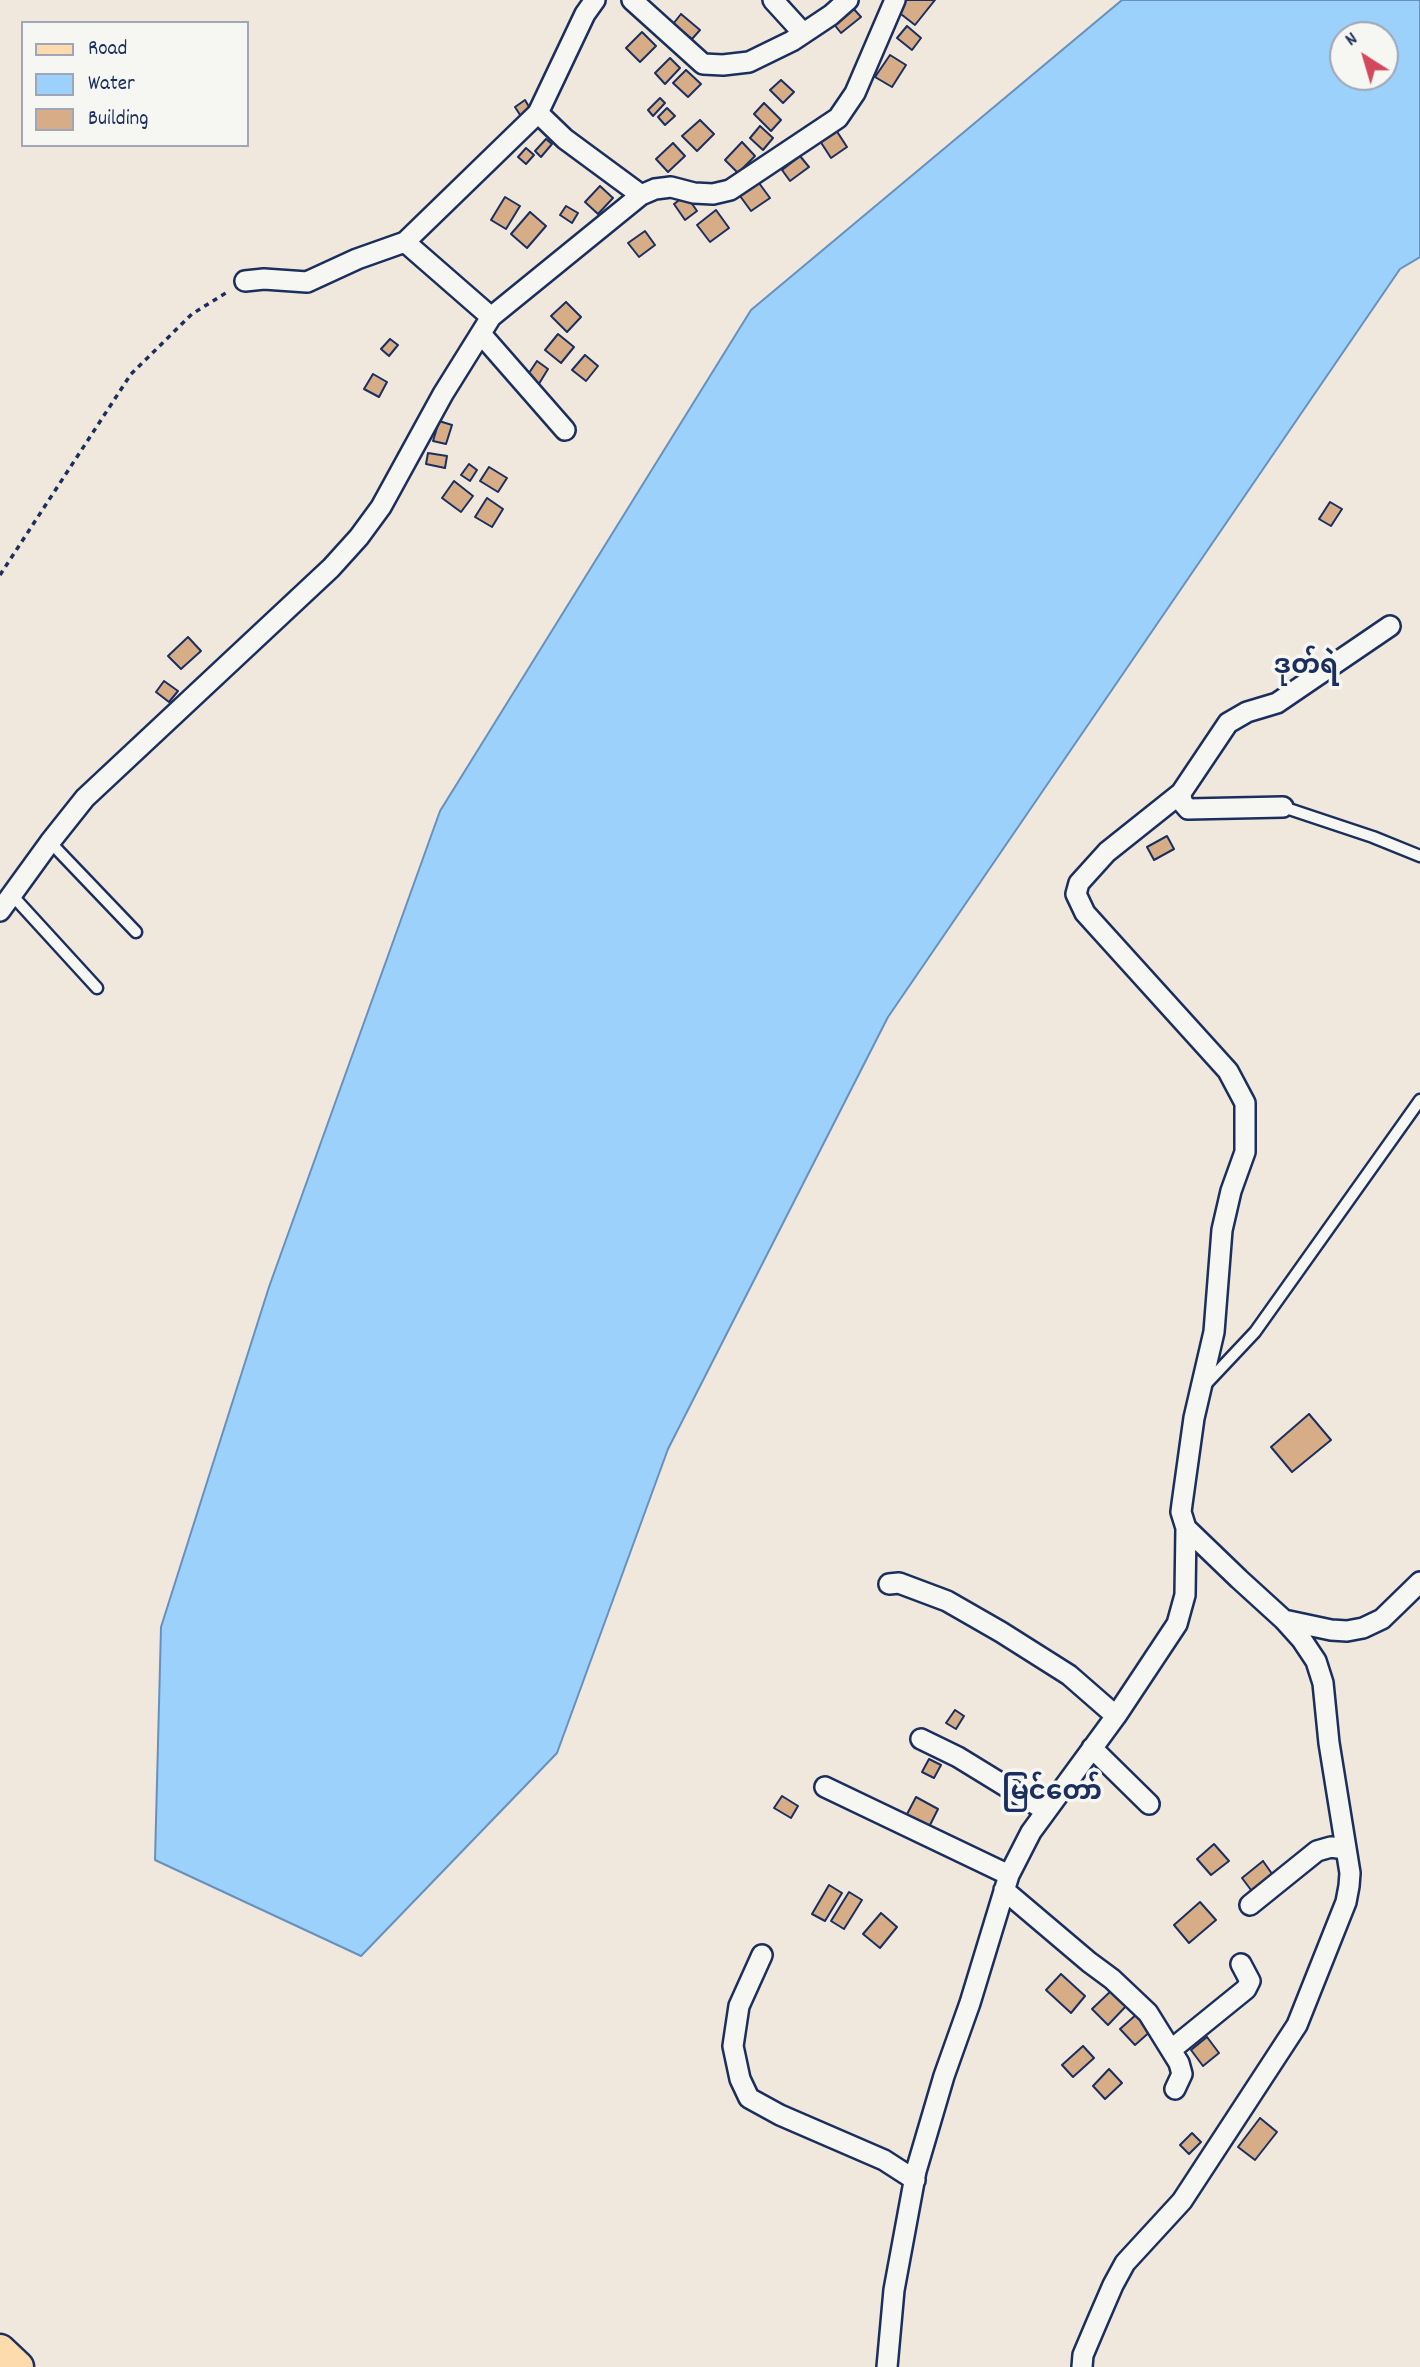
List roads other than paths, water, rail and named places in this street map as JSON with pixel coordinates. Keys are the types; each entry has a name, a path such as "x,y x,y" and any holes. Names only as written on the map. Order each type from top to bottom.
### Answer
{"main road":[{"path":"0,2350 18,2367"}],"street":[{"path":"245,281 264,279 307,282 357,259 405,242 538,113 585,14 595,0"},
{"path":"632,0 703,64 723,65 749,62 803,33 848,0"},
{"path":"773,0 803,33"},
{"path":"0,911 85,797 331,568 359,537 381,507 443,394 491,317 641,195 671,187 694,193 713,194 730,190 838,118 855,93 895,0"},
{"path":"538,113 565,139 641,195"},
{"path":"405,242 491,317"},
{"path":"481,334 565,430"},
{"path":"887,2367 894,2290 915,2180 944,2076 970,2003 1006,1882 1031,1832 1116,1716 1177,1624 1185,1595 1186,1528 1181,1512 1194,1418 1214,1332 1222,1230 1231,1191 1245,1152 1245,1103 1228,1071 1085,913 1076,894 1079,883 1107,852 1181,793 1228,723 1247,712 1277,703 1390,626"},
{"path":"1181,793 1182,802 1188,809 1283,807"},
{"path":"1082,2367 1083,2355 1125,2263 1182,2201 1297,2025 1346,1902 1350,1873 1325,1717 1323,1683 1316,1661 1284,1620 1186,1528"},
{"path":"1284,1620 1331,1630 1363,1628 1382,1619 1420,1582"},
{"path":"889,1584 899,1583 947,1601 1002,1632 1069,1675 1116,1716"},
{"path":"920,1738 958,1757 1046,1811"},
{"path":"1093,1748 1149,1804"},
{"path":"825,1787 1006,1882 1089,1962 1112,1979 1148,2013 1179,2063 1182,2074 1175,2089"},
{"path":"1250,1905 1317,1851 1331,1847 1345,1849"},
{"path":"762,1955 739,2006 733,2046 740,2079 749,2098 780,2115 884,2160 915,2180"},
{"path":"1172,2049 1246,1989 1251,1981 1241,1964"}],"lane":[{"path":"1283,807 1420,856"},
{"path":"50,842 136,932"},
{"path":"11,894 97,988"},
{"path":"1201,1390 1255,1332 1420,1100"}],"water":[{"path":"1122,0 1420,0 1420,257 1400,269 888,1017 668,1449 557,1753 361,1956 155,1860 161,1627 269,1287 440,811 751,310"}],"district":[{"name":"ဒုတ်ရဲ","path":"1306,669"},
{"name":"မြင်တော်","path":"1052,1795"}]}
